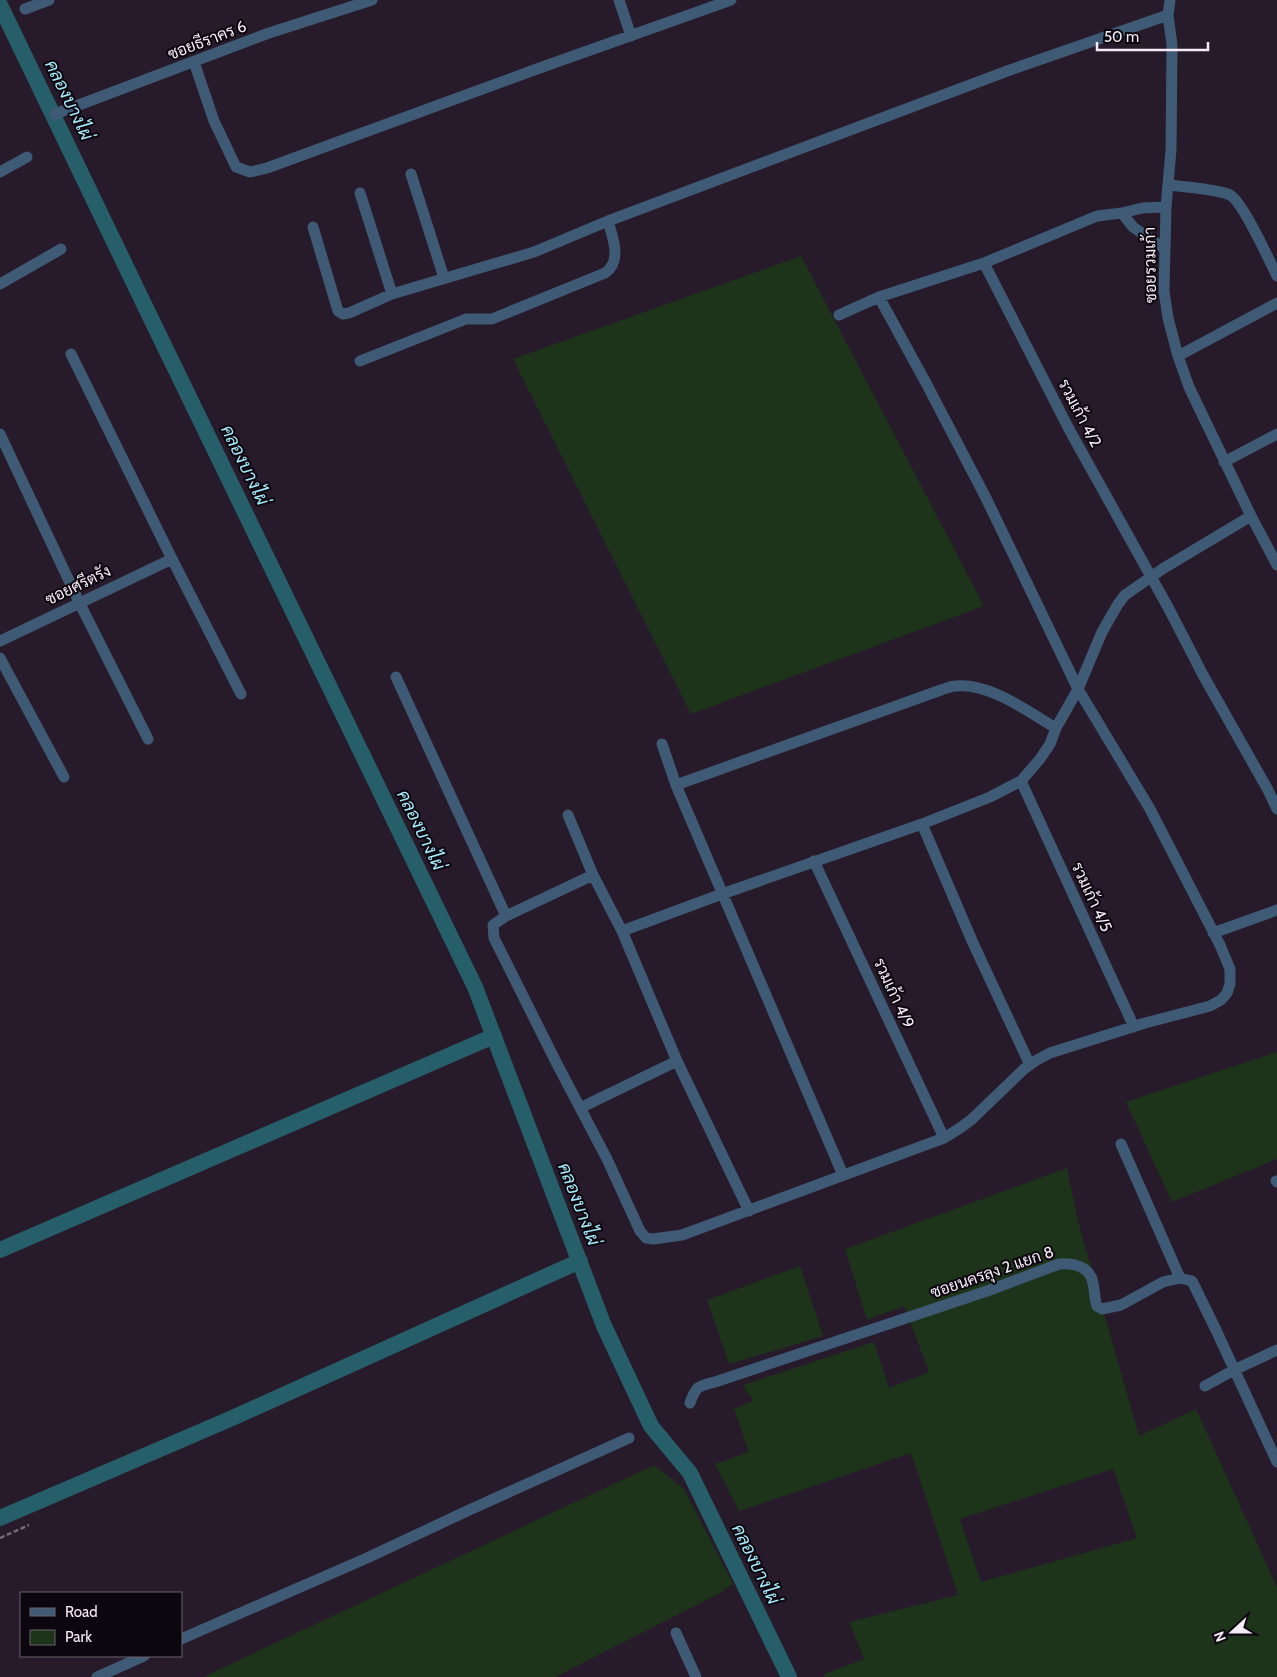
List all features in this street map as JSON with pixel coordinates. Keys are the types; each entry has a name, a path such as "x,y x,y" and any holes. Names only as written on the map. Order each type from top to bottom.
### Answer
{"street":[{"path":"25,9 48,0"},
{"name":"ซอยธีราคร 6","path":"56,114 269,33 372,0"},
{"path":"619,0 631,36"},
{"path":"194,62 214,121 236,167 250,172 267,168 731,0"},
{"name":"ซอยรวมเก้า","path":"1170,0 1168,15 1172,45 1171,150 1166,207 1164,292 1168,318 1189,387 1224,462 1277,565"},
{"path":"313,228 339,312 349,313 392,294 534,252 608,220 1010,70 1168,15"},
{"path":"0,172 26,157"},
{"path":"412,174 444,278"},
{"path":"1169,185 1220,192 1232,196 1247,217 1277,276"},
{"path":"360,193 392,294"},
{"path":"839,315 879,297 984,263 1097,216 1142,208 1166,207"},
{"path":"1122,213 1133,227 1165,249"},
{"path":"360,361 466,319 492,319 606,273 612,267 615,258 615,245 608,220"},
{"path":"0,284 61,249"},
{"name":"รวมเก้า 4/2","path":"984,263 1070,431 1268,790 1277,810"},
{"path":"594,875 506,916 494,925 494,938 607,1159 640,1231 646,1238 653,1239 682,1235 944,1138 971,1120 1030,1065 1050,1053 1210,1006 1221,1000 1227,992 1230,984 1230,968 1213,933 1150,809 1078,689 986,498 879,297"},
{"path":"1178,356 1277,303"},
{"path":"71,354 240,694"},
{"path":"0,434 79,602 148,739"},
{"path":"1224,462 1277,434"},
{"path":"622,931 922,824 990,798 1021,781 1050,744 1056,728 1078,689 1102,632 1125,595 1150,576 1251,516"},
{"name":"ซอยศรีตรัง","path":"0,641 172,559"},
{"path":"0,658 64,776"},
{"path":"396,677 506,916"},
{"path":"676,785 905,702 956,686 973,687 993,692 1056,728"},
{"path":"662,744 676,785 843,1175"},
{"name":"รวมเก้า 4/5","path":"1021,781 1134,1027"},
{"path":"568,815 594,875 622,931 677,1061 749,1211"},
{"path":"922,824 973,943 1030,1065"},
{"name":"รวมเก้า 4/9","path":"814,861 944,1138"},
{"path":"1213,933 1277,910"},
{"path":"580,1108 677,1061"},
{"path":"1121,1144 1180,1278 1192,1282 1277,1462"},
{"name":"ซอยนครลุง 2 แยก 8","path":"690,1403 695,1389 701,1385 716,1382 865,1333 1059,1264 1070,1263 1080,1266 1087,1271 1093,1282 1094,1298 1097,1306 1102,1309 1121,1305 1163,1282 1180,1278"},
{"path":"1205,1386 1277,1350"},
{"path":"182,1639 366,1558 629,1438"},
{"path":"676,1633 696,1677"},
{"path":"98,1677 142,1657"}],"path":[{"path":"0,1538 29,1525"}],"green space":[{"path":"801,256 984,606 691,714 513,359"},
{"path":"1277,1052 1277,1159 1172,1202 1126,1102"},
{"path":"1067,1168 1079,1225 1139,1436 1196,1409 1277,1587 1277,1677 825,1677 824,1674 864,1659 849,1622 958,1595 911,1453 739,1511 715,1464 749,1452 734,1409 753,1401 743,1385 874,1342 889,1388 929,1372 904,1306 867,1320 845,1249","holes":["1113,1469 1137,1538 981,1582 960,1519"]},
{"path":"800,1266 823,1336 729,1364 707,1300"},
{"path":"654,1465 684,1489 733,1584 722,1592 555,1677 203,1677"}],"waterway":[{"name":"คลองบางไผ่","path":"0,5 475,987 604,1326 651,1426 690,1473 789,1677"},
{"path":"0,1250 494,1036"},
{"path":"0,1518 230,1419 580,1261"}]}
